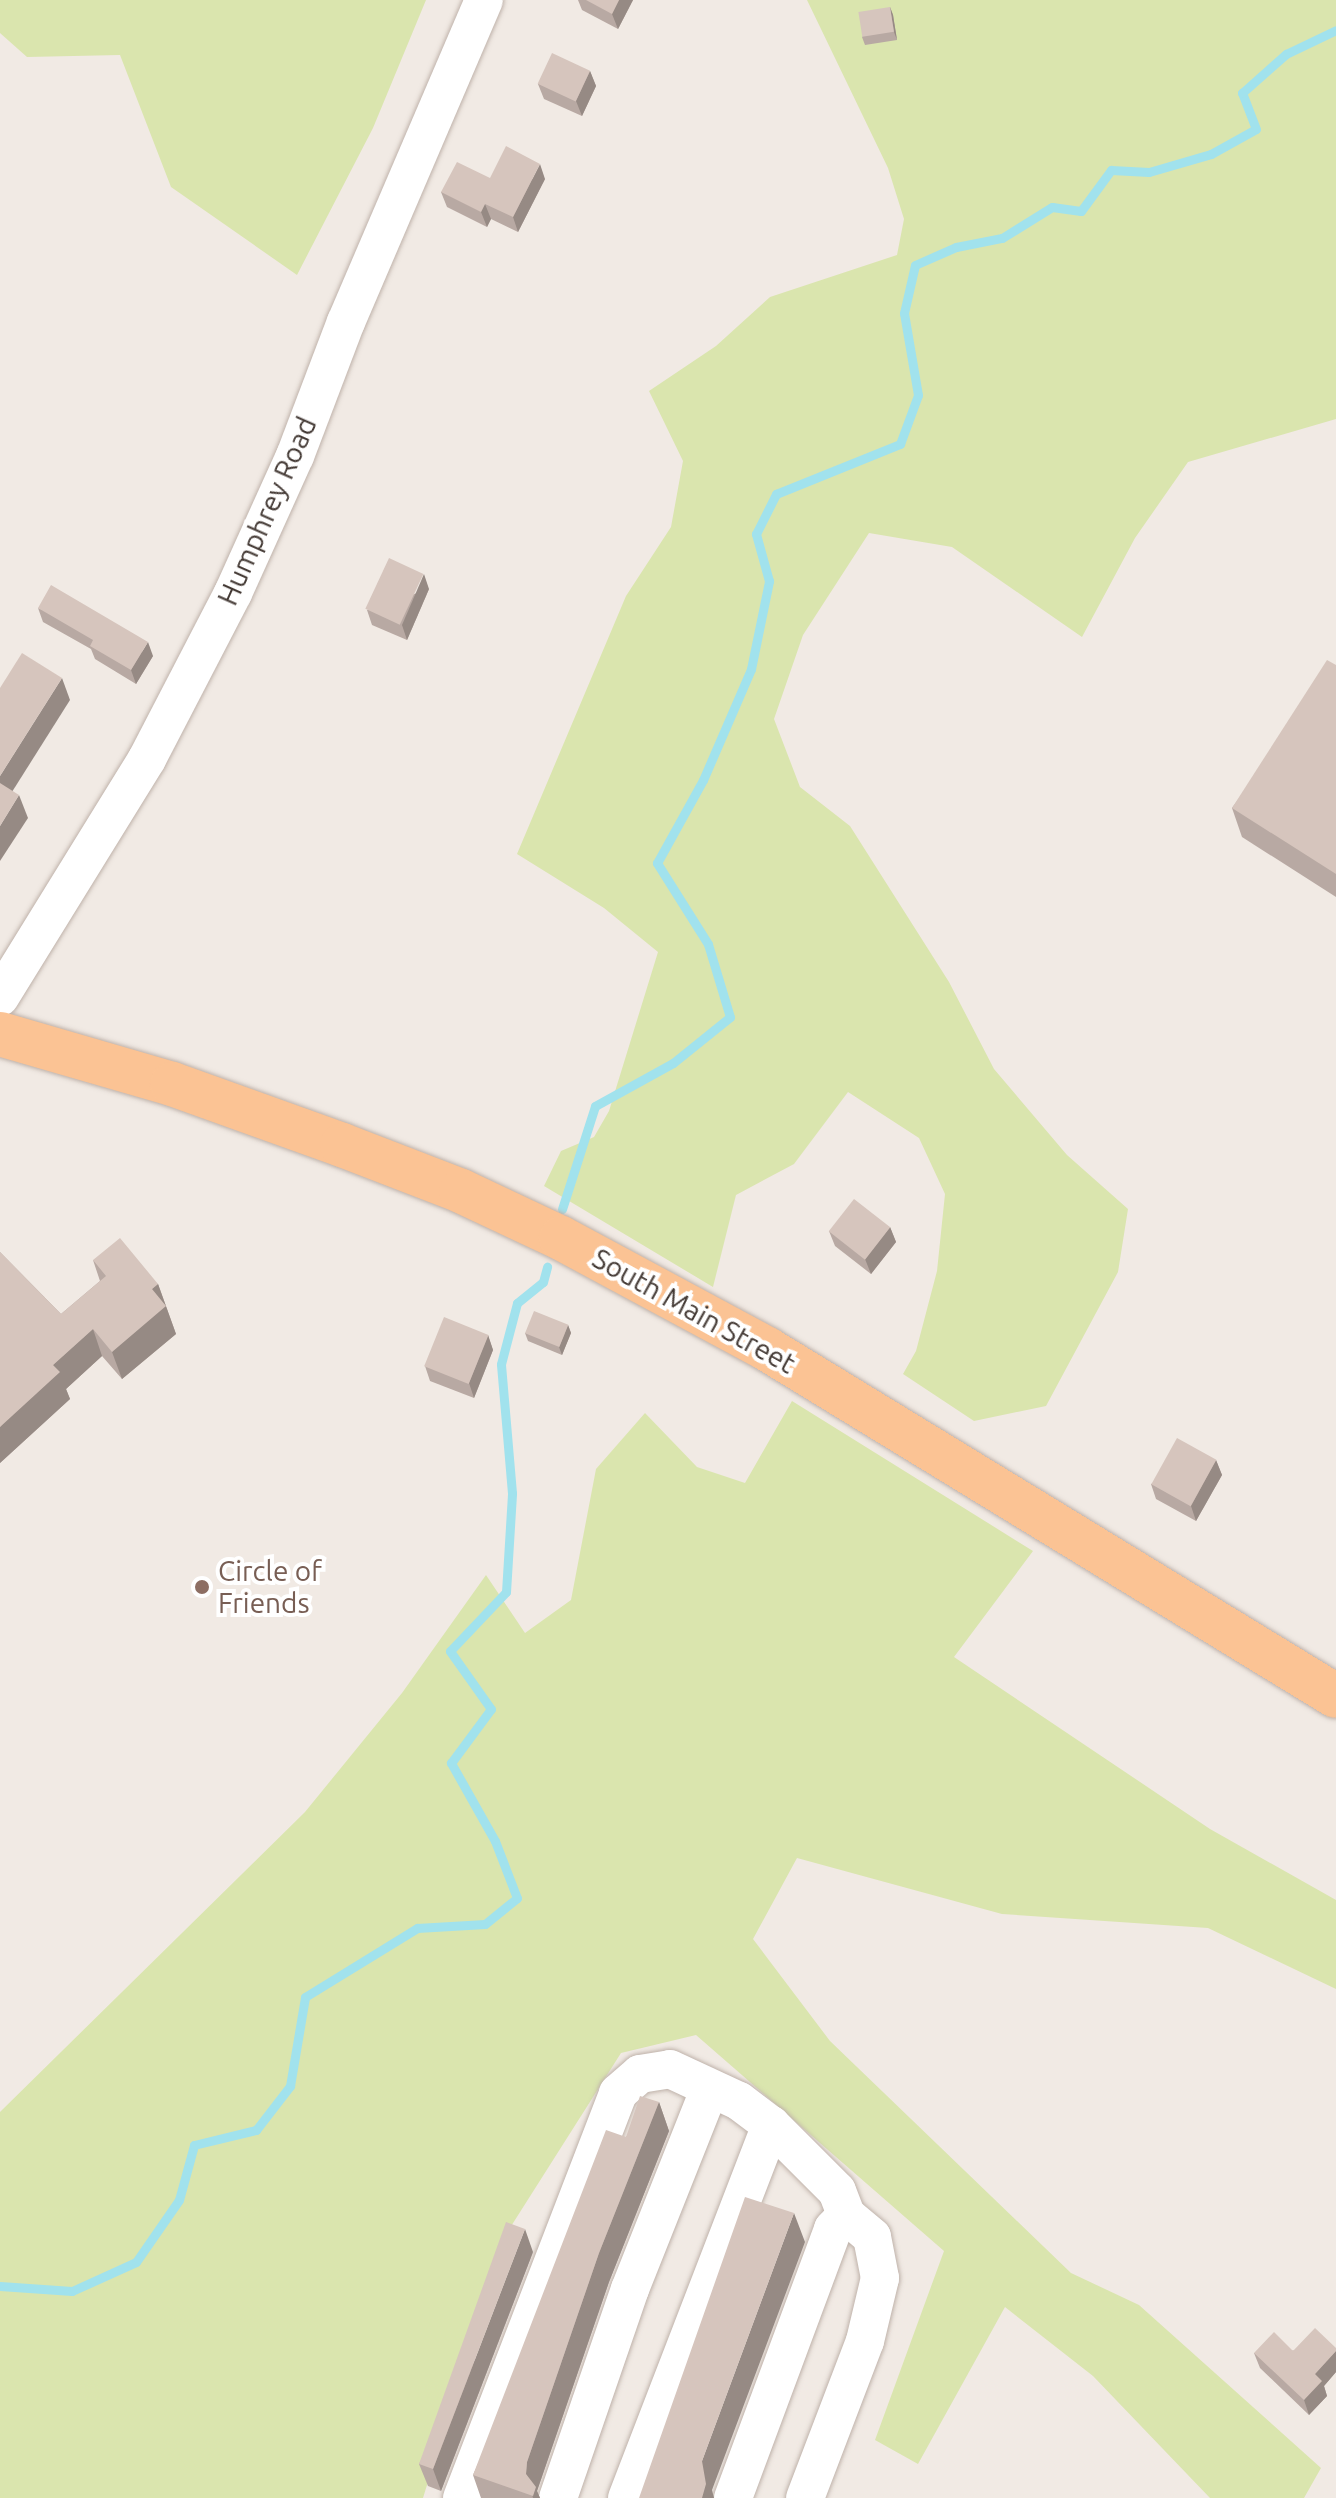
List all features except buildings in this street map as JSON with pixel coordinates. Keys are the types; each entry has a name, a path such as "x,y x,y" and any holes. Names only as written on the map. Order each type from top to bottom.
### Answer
{"main road":[{"name":"South Main Street","path":"0,1034 172,1084 342,1145 461,1191 561,1238 767,1349 1336,1696"}],"street":[{"name":"Humphrey Road","path":"0,997 147,759 233,593 295,456 346,322 484,0"},
{"path":"462,2498 618,2093 640,2074 670,2069 739,2101 771,2125 837,2191 846,2215 872,2237 880,2278 865,2341 805,2498"},
{"path":"558,2498 630,2289 710,2088"},
{"path":"627,2498 771,2125"},
{"path":"733,2498 833,2229 846,2215"}],"green space":[{"path":"0,0 426,0 373,128 297,275 171,187 120,55 27,57 0,33"},
{"path":"807,0 1336,0 1336,419 1188,462 1135,538 1082,637 952,547 869,533 803,635 774,719 800,787 850,826 949,982 994,1069 1067,1155 1128,1209 1118,1272 1046,1406 974,1421 903,1374 916,1351 937,1271 945,1194 919,1138 848,1092 794,1164 736,1195 713,1287 544,1186 561,1151 594,1137 609,1111 658,952 604,908 517,854 626,596 671,527 683,461 649,391 716,346 770,297 897,255 904,219 888,168"},
{"path":"792,1401 1033,1551 954,1657 1210,1829 1336,1900 1336,1989 1208,1928 1002,1914 797,1858 753,1939 830,2041 1071,2273 1139,2305 1321,2468 1304,2498 1210,2498 1093,2376 1005,2307 918,2464 875,2440 944,2251 696,2035 621,2053 503,2239 423,2498 0,2498 0,2112 305,1812 402,1693 486,1575 525,1633 571,1600 596,1469 645,1413 697,1467 745,1483"}],"waterway":[{"path":"562,1209 595,1106 673,1063 730,1017 708,944 657,863 703,780 751,669 769,581 756,534 776,494 900,444 918,395 904,313 915,265 956,247 1002,238 1052,207 1081,211 1111,170 1149,172 1211,154 1256,129 1242,93 1286,54 1336,30"},
{"path":"0,2286 72,2291 136,2262 179,2200 194,2145 256,2130 290,2086 305,1997 417,1928 485,1924 517,1898 495,1841 451,1763 491,1709 450,1651 506,1592 512,1493 501,1364 517,1303 543,1282 547,1267"}],"place":[{"name":"Circle of Friends","path":"202,1587"}]}
